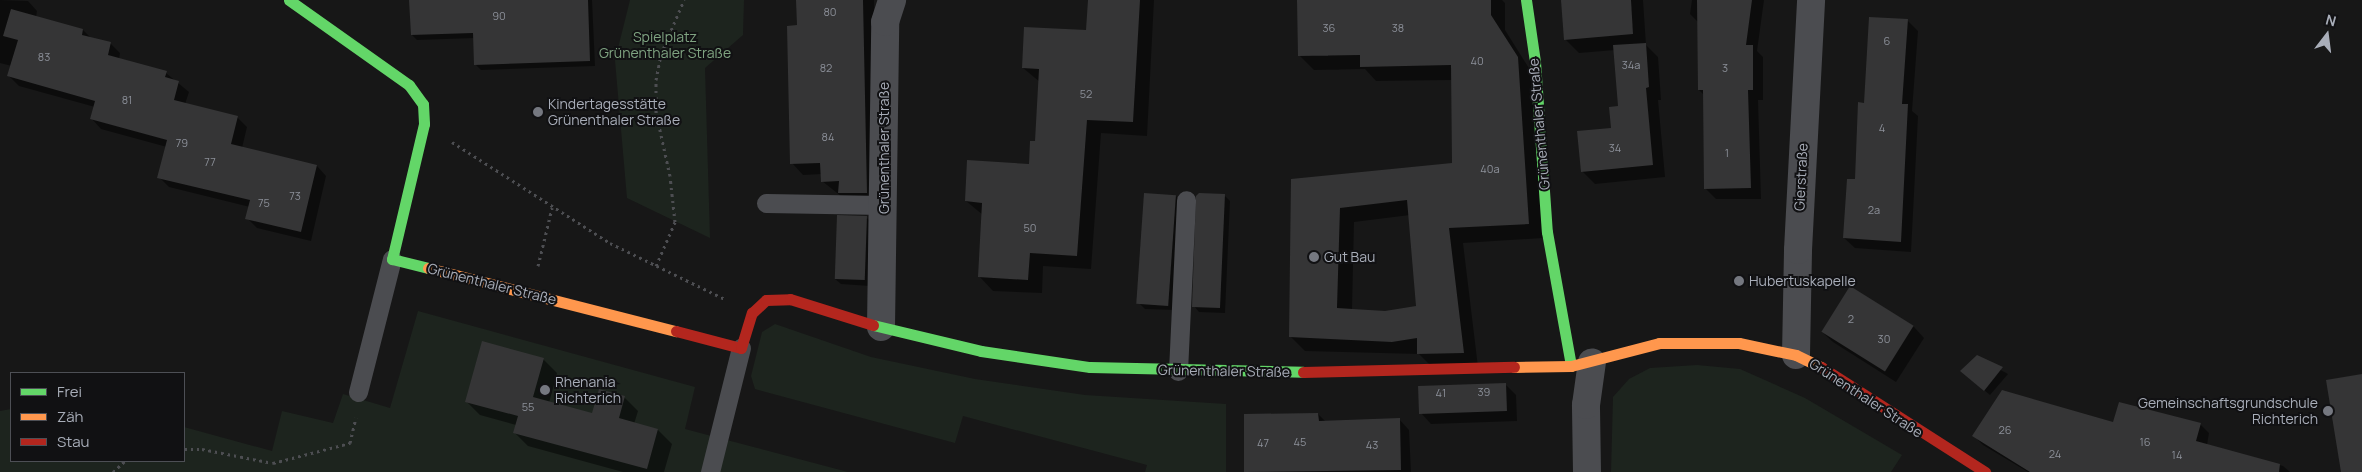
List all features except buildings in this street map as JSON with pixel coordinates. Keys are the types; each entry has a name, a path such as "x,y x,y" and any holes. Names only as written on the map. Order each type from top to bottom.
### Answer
{"street":[{"path":"290,0 409,84 423,104 424,124 392,259"},
{"name":"Grünenthaler Straße","path":"881,327 885,22 892,0"},
{"name":"Grünenthaler Straße","path":"1526,0 1535,62 1548,232 1582,364 1586,405 1587,472"},
{"name":"Gierstraße","path":"1796,355 1798,240 1811,0"},
{"name":"Grünenthaler Straße","path":"392,259 741,348"},
{"name":"Grünenthaler Straße","path":"752,313 766,300 790,299 881,327 990,352 1090,367 1178,371 1338,372 1582,364 1659,343 1739,343 1796,355 1830,372 1985,472"},
{"path":"741,348 752,313"}],"lane":[{"path":"1178,371 1186,200"},
{"path":"766,203 883,205"},
{"path":"358,392 392,259"},
{"path":"710,472 741,348"}],"path":[{"path":"656,266 675,222 670,176 656,112 656,80 661,54 684,0"},
{"path":"424,124 552,208 656,266 752,313"},
{"path":"530,294 552,208"},
{"path":"185,449 202,449 273,463 350,443 358,408 358,392"},
{"path":"113,472 124,462"}],"green space":[{"name":"Spielplatz Grünenthaler Straße","path":"630,0 744,0 743,35 705,68 710,238 627,198 615,60"},
{"name":"Rhenania Richterich","path":"418,311 695,387 685,429 848,472 0,472 0,411 10,409 10,462 185,462 185,427 272,451 282,411 333,423 343,394 390,408"},
{"path":"775,324 871,357 975,379 1085,395 1226,404 1226,472 1145,472 1147,465 963,416 955,443 755,389 751,376 762,332"},
{"path":"1697,365 1740,369 1805,398 1902,455 1891,472 1611,472 1613,397 1629,379 1650,368"}],"traffic: fast":[{"path":"289,0 409,85 423,104 424,124 392,259 428,268"},
{"path":"1526,0 1535,62 1547,232 1571,366"},
{"path":"873,325 981,351 1090,367 1303,372"}],"traffic: slow":[{"path":"428,268 676,331"},
{"path":"1514,367 1571,366 1659,343 1739,343 1796,355 1821,367"}],"traffic: jam":[{"path":"676,331 741,348 752,313 766,300 790,299 873,325"},
{"path":"1303,372 1514,367"},
{"path":"1821,367 1985,472"}],"place":[{"name":"Kindertagesstätte Grünenthaler Straße","path":"538,112"},
{"name":"Gut Bau","path":"1314,257"},
{"name":"Hubertuskapelle","path":"1739,281"},
{"name":"Rhenania Richterich","path":"545,390"},
{"name":"Gemeinschaftsgrundschule Richterich","path":"2328,411"}]}
